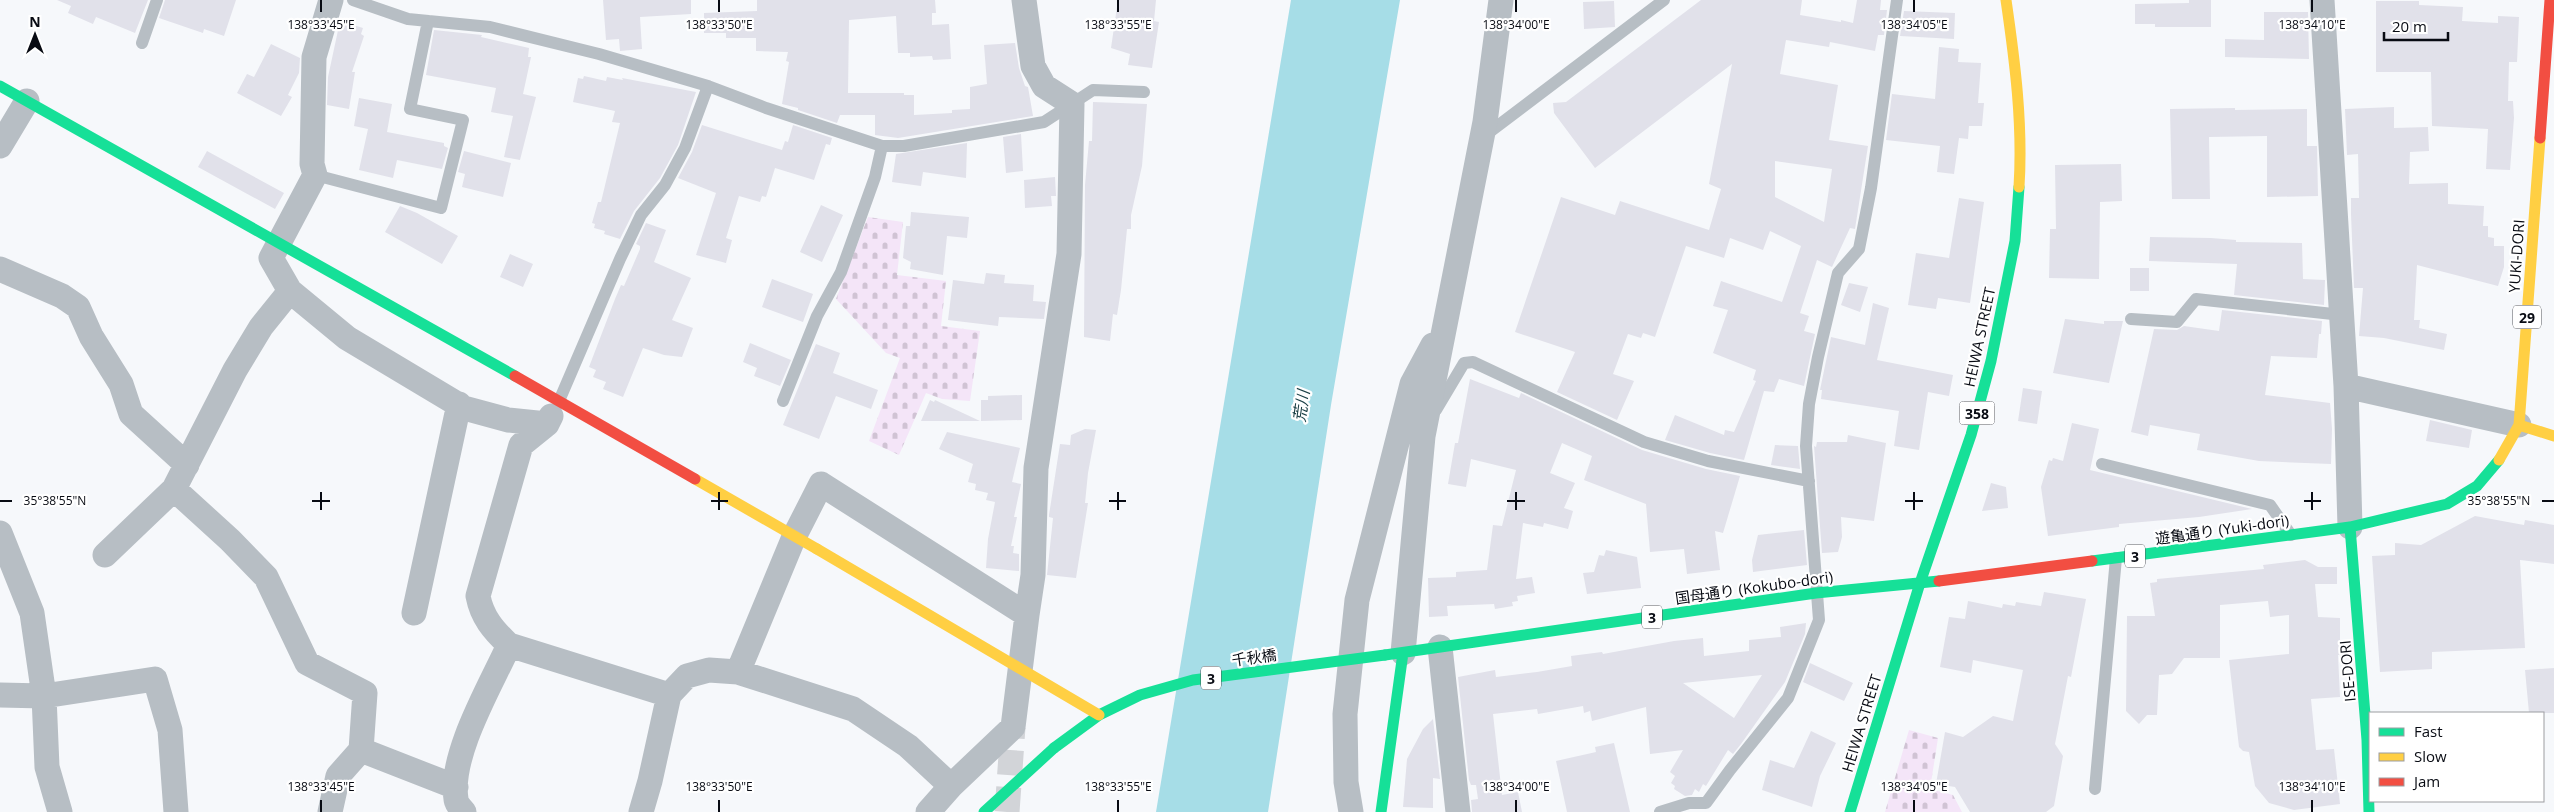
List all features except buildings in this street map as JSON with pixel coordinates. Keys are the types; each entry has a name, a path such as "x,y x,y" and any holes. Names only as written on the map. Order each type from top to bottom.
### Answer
{"main road":[{"name":"HEIWA STREET","path":"1850,812 1920,583 1971,435 1991,361 2015,241 2021,150 2014,52 2006,0"},
{"name":"YUKI-DORI","path":"2350,527 2446,504 2477,486 2498,462 2519,425 2550,0"},
{"path":"0,86 559,401 817,549 1099,715"},
{"path":"2519,425 2536,432 2554,436"},
{"name":"遊亀通り (Yuki-dori)","path":"1920,583 2350,527"},
{"name":"ISE-DORI","path":"2350,527 2367,740 2369,812"},
{"name":"国母通り (Kokubo-dori)","path":"1394,654 1816,593 1920,583"},
{"path":"1381,812 1394,654"},
{"name":"千秋橋","path":"984,812 1054,748 1099,715 1140,694 1193,680 1394,654"}],"street":[{"path":"332,0 314,57 312,164 316,175 277,243 271,258 290,291 347,338 459,404 508,420 547,424"},
{"path":"928,812 1013,726 1033,575 1036,468 1069,254 1072,104 1044,86 1033,66 1024,0"},
{"path":"1394,654 1423,436 1481,139 1501,0"},
{"path":"2322,0 2346,386 2350,527"},
{"path":"0,146 27,101"},
{"path":"0,269 62,296 78,307 91,336 121,384 131,414 187,465"},
{"path":"105,555 174,489 236,370 261,327 290,291"},
{"path":"1351,812 1346,782 1345,714 1357,600 1412,384 1444,323"},
{"path":"2346,386 2519,425"},
{"path":"559,401 547,424 521,445 478,596 480,611 492,629 509,645 669,694"},
{"path":"414,613 459,404"},
{"path":"738,672 794,537 821,484 1027,615"},
{"path":"174,489 230,540 266,577 307,663 365,693 361,750 338,776 330,812"},
{"path":"0,533 32,613 44,696 46,767 60,812"},
{"path":"464,812 456,801 456,774 461,752 509,645"},
{"path":"1440,648 1458,812"},
{"path":"641,812 669,694 687,676 710,670 738,672 853,709 908,746 952,786"},
{"path":"0,695 44,696 155,679 170,730 176,812"},
{"path":"361,750 456,787"}],"lane":[{"path":"142,42 157,0"},
{"path":"353,0 408,19 490,27 599,54 708,86 766,108 882,146 904,146 1044,122 1093,90 1144,92"},
{"path":"1481,139 1664,0"},
{"path":"1660,812 1689,803 1706,808 1788,698 1819,620 1806,446 1809,404 1838,273 1859,250 1871,188 1898,0"},
{"path":"316,175 441,208 463,120 410,109 428,22"},
{"path":"559,401 624,250 641,215 665,185 685,148 708,86"},
{"path":"784,401 817,316 840,272 876,177 882,146"},
{"path":"2130,319 2177,322 2196,299 2342,315"},
{"path":"1423,436 1457,370 1464,363 1473,362 1651,444 1708,461 1809,481"},
{"path":"2102,464 2270,505 2291,535"},
{"path":"2095,789 2116,558"}],"green space":[{"path":"868,217 903,222 897,275 946,281 941,326 980,331 970,401 942,399 926,393 899,455 869,441 900,358 886,353 836,299"},
{"path":"1909,730 1938,738 1930,789 1953,795 1962,812 1885,812"}],"water":[{"name":"荒川","path":"1291,0 1400,0 1331,405 1268,812 1156,812"}],"tunnel":[{"path":"1007,812 1013,727"}],"traffic: fast":[{"path":"0,86 515,376"},
{"path":"1850,812 1920,583 1971,435 1991,361 2015,241 2019,187"},
{"path":"2092,561 2350,527 2447,504 2477,486 2499,460"},
{"path":"2350,527 2367,740 2369,812"},
{"path":"1385,655 1816,593 1939,581"},
{"path":"1381,812 1403,653"},
{"path":"1054,748 1099,715 1140,695 1193,680 1385,655"},
{"path":"984,812 1054,748"}],"traffic: slow":[{"path":"2006,0 2019,116 2019,187"},
{"path":"2499,460 2519,425 2540,138"},
{"path":"2519,425 2554,436"},
{"path":"695,479 817,549"},
{"path":"817,549 1099,715"}],"traffic: jam":[{"path":"2540,138 2550,0"},
{"path":"515,376 695,479"},
{"path":"1939,581 2092,561"}]}
